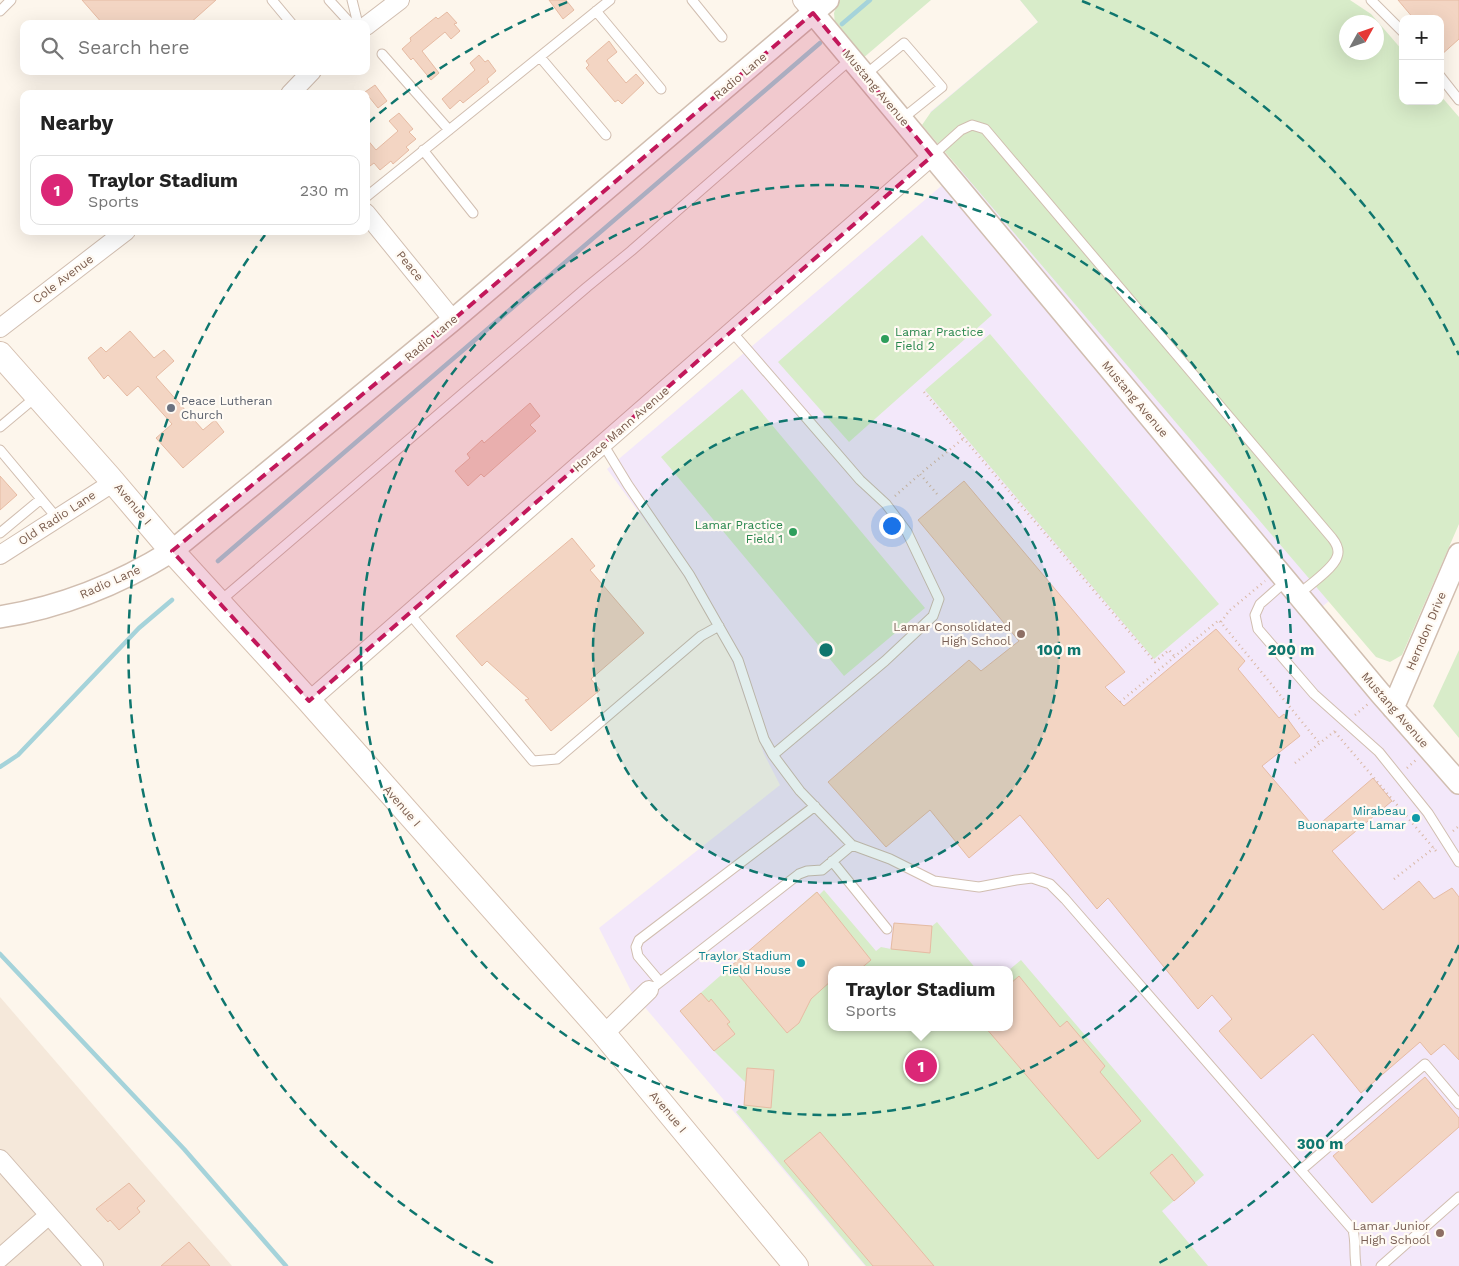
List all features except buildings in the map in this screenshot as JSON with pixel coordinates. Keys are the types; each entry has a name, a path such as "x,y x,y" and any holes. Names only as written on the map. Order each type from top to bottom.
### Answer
{"main road":[{"name":"Avenue I","path":"0,354 114,482 172,551 309,701 604,1034 796,1266"}],"street":[{"path":"370,23 400,0"},
{"name":"Mustang Avenue","path":"814,4 851,59 1393,708 1459,783"},
{"name":"Radio Lane","path":"0,617 43,608 101,589 172,551 453,320 814,4"},
{"path":"294,90 308,75"},
{"name":"Horace Mann Avenue","path":"309,701 932,156"},
{"name":"Peace","path":"370,218 453,320"},
{"name":"Cole Avenue","path":"0,328 121,235"},
{"name":"Old Radio Lane","path":"1,552 114,482"},
{"name":"Herndon Drive","path":"1393,708 1459,554"},
{"path":"604,1034 654,986"},
{"path":"0,1159 94,1266"},
{"path":"0,1258 49,1215"}],"lane":[{"path":"0,10 12,0"},
{"path":"272,0 289,20"},
{"path":"329,0 348,20"},
{"path":"352,0 357,20"},
{"path":"370,193 610,0"},
{"path":"692,0 722,37"},
{"path":"1371,0 1399,28"},
{"path":"596,11 661,89"},
{"path":"865,75 904,43 942,87 902,119"},
{"path":"382,54 449,130"},
{"path":"540,56 606,136"},
{"path":"219,602 586,287 631,251 851,59"},
{"path":"1444,81 1459,100"},
{"path":"932,156 961,130 972,125 985,129 1332,538 1337,546 1337,557 1328,569 1288,582 1260,604 1255,615 1258,629 1314,694 1379,752 1428,813 1459,862"},
{"path":"424,150 474,214"},
{"path":"732,332 759,366 860,480 886,504 907,532 939,598 933,616 885,661 773,755"},
{"path":"0,427 37,396"},
{"path":"603,444 628,485 689,574 719,626 738,660 764,739 773,755 800,791 852,845 890,859 934,881 979,887 1032,878 1050,884 1353,1230 1356,1240 1354,1253 1356,1266"},
{"path":"0,450 57,518"},
{"path":"0,533 41,499"},
{"path":"410,613 533,761 557,758 701,636 719,626"},
{"path":"815,806 639,940 636,947 638,956 654,986 799,874 807,871 822,870 852,845"},
{"path":"832,861 887,929"},
{"path":"1301,1170 1426,1064 1459,1104"},
{"path":"1381,1266 1459,1197"}],"path":[{"path":"924,392 1155,662 1169,650 1175,657"},
{"path":"886,504 964,438"},
{"path":"920,474 937,494"},
{"path":"1120,702 1219,620 1220,622 1228,611 1288,582"},
{"path":"1220,622 1320,744"},
{"path":"1335,732 1440,856"},
{"path":"1394,879 1459,826"}],"highlighted area":[{"path":"813,13 932,156 309,701 172,551 453,320"}],"shaded area":[{"name":"Lamar Consolidated High School","path":"1020,0 1281,0 1438,509 1310,617 1459,793 1459,1266 865,1266 631,991 599,928 780,785 764,754 728,650 700,600 607,469 972,160 930,112 1038,22"},
{"path":"0,997 232,1266 0,1266"}],"green space":[{"path":"839,0 931,0 862,59 835,25 834,13"},
{"path":"1020,0 1350,0 1371,14 1339,15 1339,60 1384,60 1384,29 1399,46 1399,105 1444,105 1444,100 1459,117 1459,524 1402,655 1390,662 1376,657 922,125 931,112 1038,22"},
{"name":"Lamar Practice Field 2","path":"922,235 992,315 849,442 778,362"},
{"path":"990,334 1219,604 1154,659 925,390"},
{"name":"Lamar Practice Field 1","path":"742,389 925,608 844,676 661,457"},
{"path":"1459,650 1459,738 1433,706"},
{"path":"824,890 876,951 881,947 891,949 894,923 932,926 937,922 974,966 828,966 828,1031 1013,1031 1013,967 1021,960 1204,1175 1162,1211 1208,1266 866,1266 736,1112 744,1105 745,1082 714,1051 680,1011 816,892 819,895"}],"waterway":[{"path":"842,24 870,0"},
{"path":"218,561 820,43"},
{"path":"0,767 18,755 139,628 172,600"},
{"path":"0,954 184,1149 286,1266"}],"place":[{"name":"Lamar Practice Field 2","path":"885,339"},
{"name":"Peace Lutheran Church","path":"171,408"},
{"name":"Lamar Practice Field 1","path":"793,532"},
{"name":"Lamar Consolidated High School","path":"1021,634"},
{"name":"Mirabeau Buonaparte Lamar","path":"1416,818"},
{"name":"Traylor Stadium Field House","path":"801,963"},
{"name":"Traylor Stadium","path":"921,1066"},
{"name":"Lamar Junior High School","path":"1440,1233"}]}
